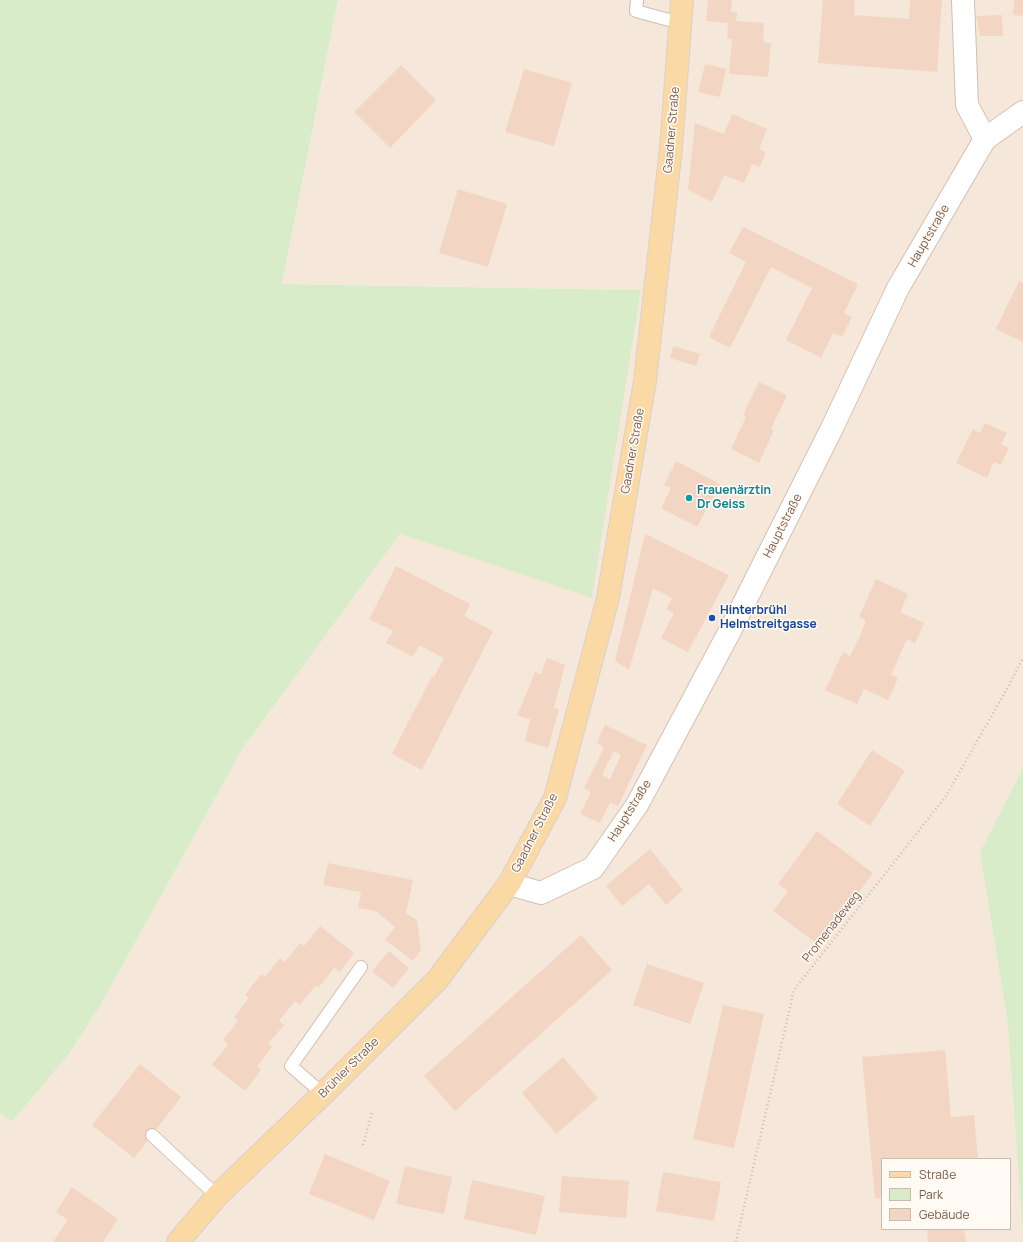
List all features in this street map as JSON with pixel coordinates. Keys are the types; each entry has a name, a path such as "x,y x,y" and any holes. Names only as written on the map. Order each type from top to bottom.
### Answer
{"main road":[{"name":"Gaadner Straße","path":"509,884 555,798 608,598 645,382 671,148 682,0"},
{"name":"Brühler Straße","path":"178,1242 217,1196 324,1094 438,979 509,884"}],"street":[{"path":"963,0 967,105 985,139"},
{"name":"Hauptstraße","path":"509,884 541,893 593,868 637,805 731,629 832,428 898,288 985,139 1023,112"}],"lane":[{"path":"637,0 636,11 680,23"},
{"path":"324,1094 291,1066 361,967"},
{"path":"152,1135 217,1196"}],"path":[{"name":"Promenadeweg","path":"736,1242 794,990 946,796 1023,658"},
{"path":"363,1145 372,1112"}],"shaded area":[{"path":"338,0 1023,0 1023,1242 0,1242 0,1113 12,1122 69,1054 100,1006 243,748 400,534 592,597 641,290 282,284"}],"green space":[{"path":"0,0 338,0 282,284 641,290 592,598 400,534 243,748 100,1006 69,1054 12,1122 0,1113"},
{"path":"1023,763 1023,1236 1008,1024 980,852 1021,773"}],"building":[{"path":"708,0 732,0 731,12 737,12 736,21 764,23 763,42 771,43 768,77 729,74 732,39 727,38 728,23 706,21"},
{"path":"823,0 855,0 854,15 909,19 910,0 942,0 937,72 818,63"},
{"path":"1014,0 1023,0 1023,16 1013,15"},
{"path":"1002,15 1003,36 980,36 976,16"},
{"path":"705,64 726,69 720,97 698,92"},
{"path":"401,65 436,100 390,148 354,112"},
{"path":"524,69 572,83 554,146 505,132"},
{"path":"732,114 767,129 759,149 766,152 760,167 752,164 744,183 724,175 712,202 688,190 695,123 724,134"},
{"path":"458,189 507,204 488,267 439,253"},
{"path":"743,227 858,284 844,313 852,317 842,337 833,333 821,358 786,340 812,288 771,267 730,348 709,337 746,262 729,253"},
{"path":"1019,281 1023,283 1023,342 996,329"},
{"path":"673,346 700,354 696,366 670,358"},
{"path":"759,382 787,395 771,429 774,430 759,463 731,449 746,417 743,415"},
{"path":"985,423 1007,433 1001,444 1009,448 1001,465 994,462 987,478 956,463 973,429 980,433"},
{"name":"Frauenärztin Dr Geiss","path":"676,461 720,484 697,527 661,508 671,488 664,485"},
{"path":"645,534 729,575 688,652 661,638 674,613 666,609 672,598 653,588 629,670 615,661"},
{"path":"396,566 470,604 464,616 493,631 422,770 392,754 432,676 434,677 444,658 419,645 413,657 386,643 393,631 369,619"},
{"path":"876,579 908,594 900,612 924,623 915,643 907,639 891,675 898,678 888,700 864,689 857,704 825,690 843,652 850,656 859,638 866,621 859,617"},
{"path":"547,658 565,665 554,708 559,709 548,748 525,741 530,719 517,716 535,672 541,674"},
{"path":"605,725 647,745 618,806 610,802 600,823 580,814 591,792 584,788 604,747 597,743","holes":["614,751 621,755 610,779 602,775"]},
{"path":"872,750 905,771 870,826 837,804"},
{"path":"817,831 873,873 820,946 773,911 788,891 778,884"},
{"path":"650,849 683,890 666,905 649,884 622,906 606,886"},
{"path":"328,863 413,880 406,913 417,920 421,950 413,961 385,940 395,927 376,911 358,908 361,892 323,885"},
{"path":"320,926 354,953 340,972 334,968 319,987 316,985 300,1005 295,1001 279,1021 284,1025 268,1044 272,1047 257,1067 261,1070 245,1091 212,1065 228,1044 223,1040 238,1021 234,1017 249,998 245,995 261,974 265,977 280,958 285,962 300,943 304,946"},
{"path":"581,935 612,970 455,1111 424,1076"},
{"path":"389,951 409,968 393,988 372,971"},
{"path":"647,964 704,983 690,1024 633,1005"},
{"path":"723,1005 764,1014 734,1148 693,1139"},
{"path":"945,1050 951,1117 974,1115 978,1158 881,1158 881,1198 875,1198 862,1057"},
{"path":"563,1057 598,1098 556,1134 522,1093"},
{"path":"140,1064 181,1097 134,1158 92,1125"},
{"path":"325,1154 390,1181 374,1220 309,1194"},
{"path":"405,1166 452,1177 444,1214 396,1204"},
{"path":"663,1172 721,1182 714,1221 656,1211"},
{"path":"562,1176 629,1181 626,1218 559,1212"},
{"path":"472,1180 545,1196 536,1235 464,1219"},
{"path":"72,1187 118,1219 103,1242 53,1242 68,1220 56,1212"},
{"path":"927,1230 964,1230 966,1242 928,1242"}],"place":[{"name":"Frauenärztin Dr Geiss","path":"689,498"},
{"name":"Hinterbrühl Helmstreitgasse","path":"712,618"}]}
